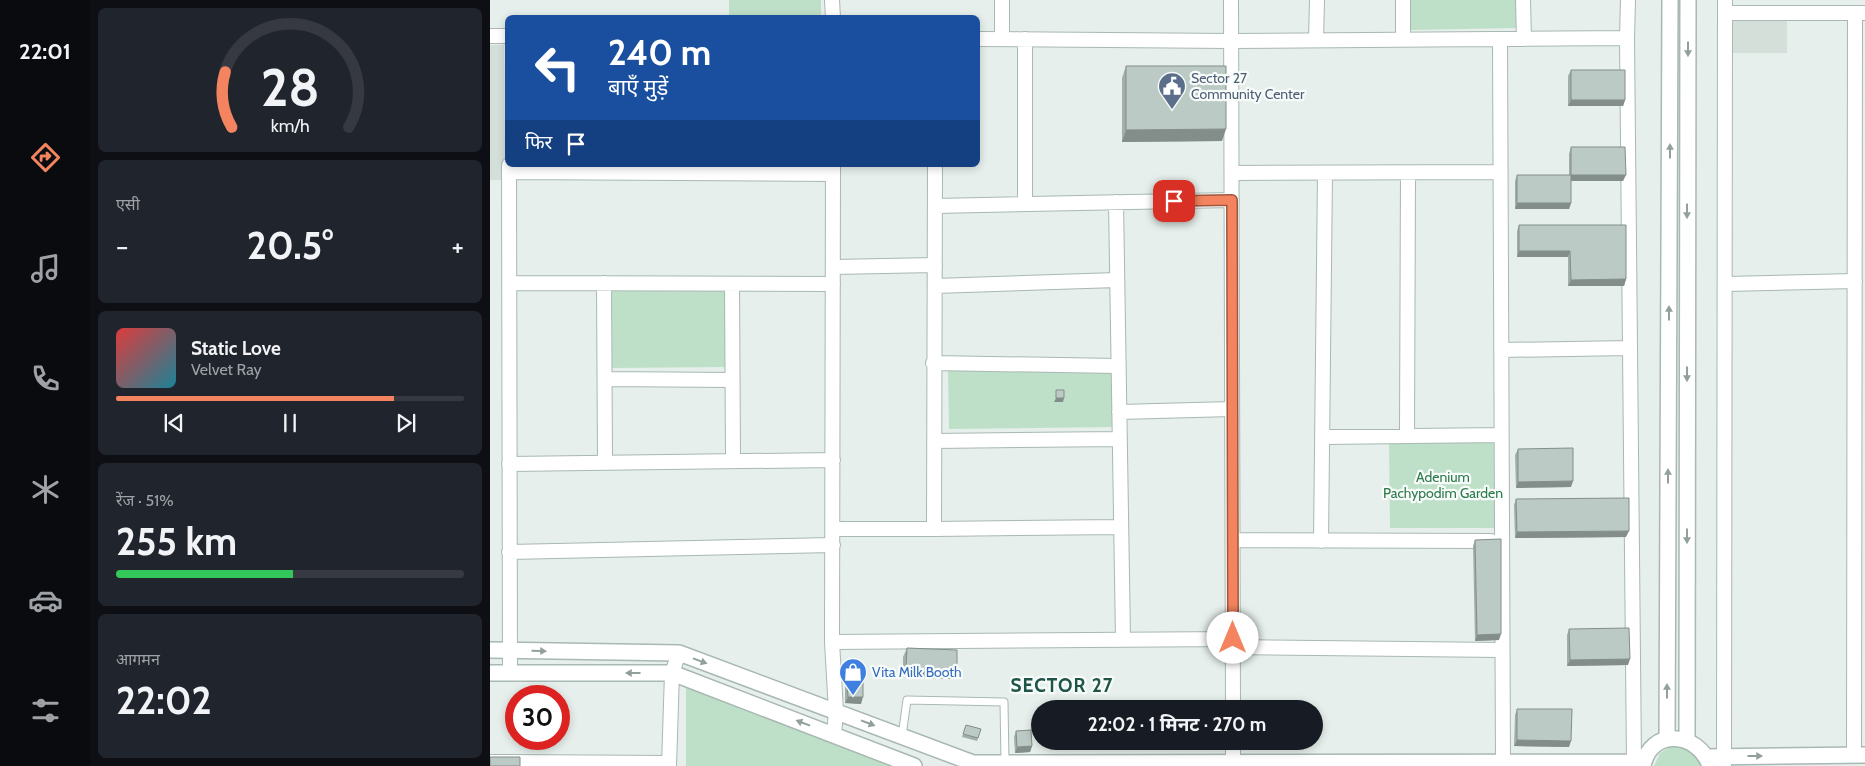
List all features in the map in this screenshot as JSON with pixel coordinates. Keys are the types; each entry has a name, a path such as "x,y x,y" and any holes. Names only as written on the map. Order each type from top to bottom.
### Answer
{"street":[{"path":"832,0 833,15"},
{"path":"1002,0 1002,39"},
{"path":"1231,0 1233,700"},
{"path":"1316,40 1317,0"},
{"path":"1403,0 1403,40"},
{"path":"1524,0 1524,39"},
{"path":"1628,0 1630,348 1640,763"},
{"path":"1667,739 1670,0"},
{"path":"1687,740 1688,0"},
{"path":"1640,763 1657,744 1667,739 1687,740 1702,749 1708,761 1723,761 1859,755 1860,334 1855,282 1860,229 1860,13 1725,6 1726,284 1723,761"},
{"path":"490,36 505,36"},
{"path":"980,39 1231,41 1627,38"},
{"path":"1025,39 1025,204"},
{"path":"1500,39 1503,763"},
{"path":"934,529 935,167"},
{"path":"510,673 508,552 509,169 833,169 832,642 836,711 834,735"},
{"path":"1407,436 1408,172"},
{"path":"1232,173 1500,172"},
{"path":"1321,541 1325,173"},
{"path":"935,206 1232,200"},
{"path":"1116,202 1123,639"},
{"path":"833,267 935,265"},
{"path":"935,286 1117,280"},
{"path":"1726,284 1855,282"},
{"path":"509,283 833,284"},
{"path":"604,283 605,463"},
{"path":"732,284 733,462"},
{"path":"1501,350 1630,348"},
{"path":"933,364 1118,366"},
{"path":"605,379 732,380"},
{"path":"1119,412 1232,409"},
{"path":"1322,437 1501,434"},
{"path":"934,441 1120,439"},
{"path":"509,464 832,460"},
{"path":"832,528 1121,527"},
{"path":"1232,540 1502,541"},
{"path":"508,552 833,545"},
{"path":"832,642 1123,639 1502,650"},
{"path":"490,650 679,653 973,763 1640,763"},
{"path":"490,762 524,764 669,764 672,672 679,653"},
{"path":"490,673 672,672 914,766"},
{"path":"1233,750 1233,764"}],"lane":[{"path":"902,736 907,700 1004,702 1005,763"}],"shaded area":[{"path":"1732,18 1787,18 1787,53 1732,53"},
{"path":"490,45 504,45 505,180 490,180"}],"green space":[{"path":"729,0 821,0 821,15 729,15"},
{"path":"1410,0 1517,0 1517,28 1410,30"},
{"path":"612,287 725,287 725,367 612,368"},
{"path":"1114,369 1115,427 949,429 948,371"},
{"name":"Adenium Pachypodim Garden","path":"1389,442 1497,442 1497,528 1390,528"},
{"path":"686,685 892,766 686,766"},
{"path":"1673,745 1683,746 1691,750 1701,766 1654,766 1660,753"}],"building":[{"name":"Sector 27 Community Center","path":"1126,66 1226,66 1226,129 1126,130"},
{"path":"1571,70 1625,70 1625,100 1571,100"},
{"path":"1571,147 1625,147 1626,175 1571,175"},
{"path":"1517,175 1571,175 1571,203 1517,203"},
{"path":"1519,225 1626,225 1626,279 1571,280 1570,251 1519,251"},
{"path":"1056,390 1064,390 1064,398 1056,398"},
{"path":"1573,448 1573,481 1518,482 1518,449"},
{"path":"1629,498 1629,531 1517,532 1516,499"},
{"path":"1501,539 1501,634 1477,635 1475,540"},
{"path":"1629,628 1630,659 1570,660 1569,629"},
{"path":"907,648 957,650 957,670 906,668"},
{"path":"863,681 863,697 848,697 847,682"},
{"path":"1517,709 1572,709 1571,741 1517,740"},
{"path":"966,725 981,729 978,738 963,734"},
{"path":"1031,730 1031,746 1017,747 1016,731"},
{"path":"490,757 520,757 520,766 490,766"}],"place":[{"name":"Sector 27 Community Center","path":"1172,110"},
{"name":"Vita Milk Booth","path":"853,696"}],"district":[{"name":"SECTOR 27","path":"1062,685"}],"route":[{"path":"1174,201 1232,200 1233,638"}]}
